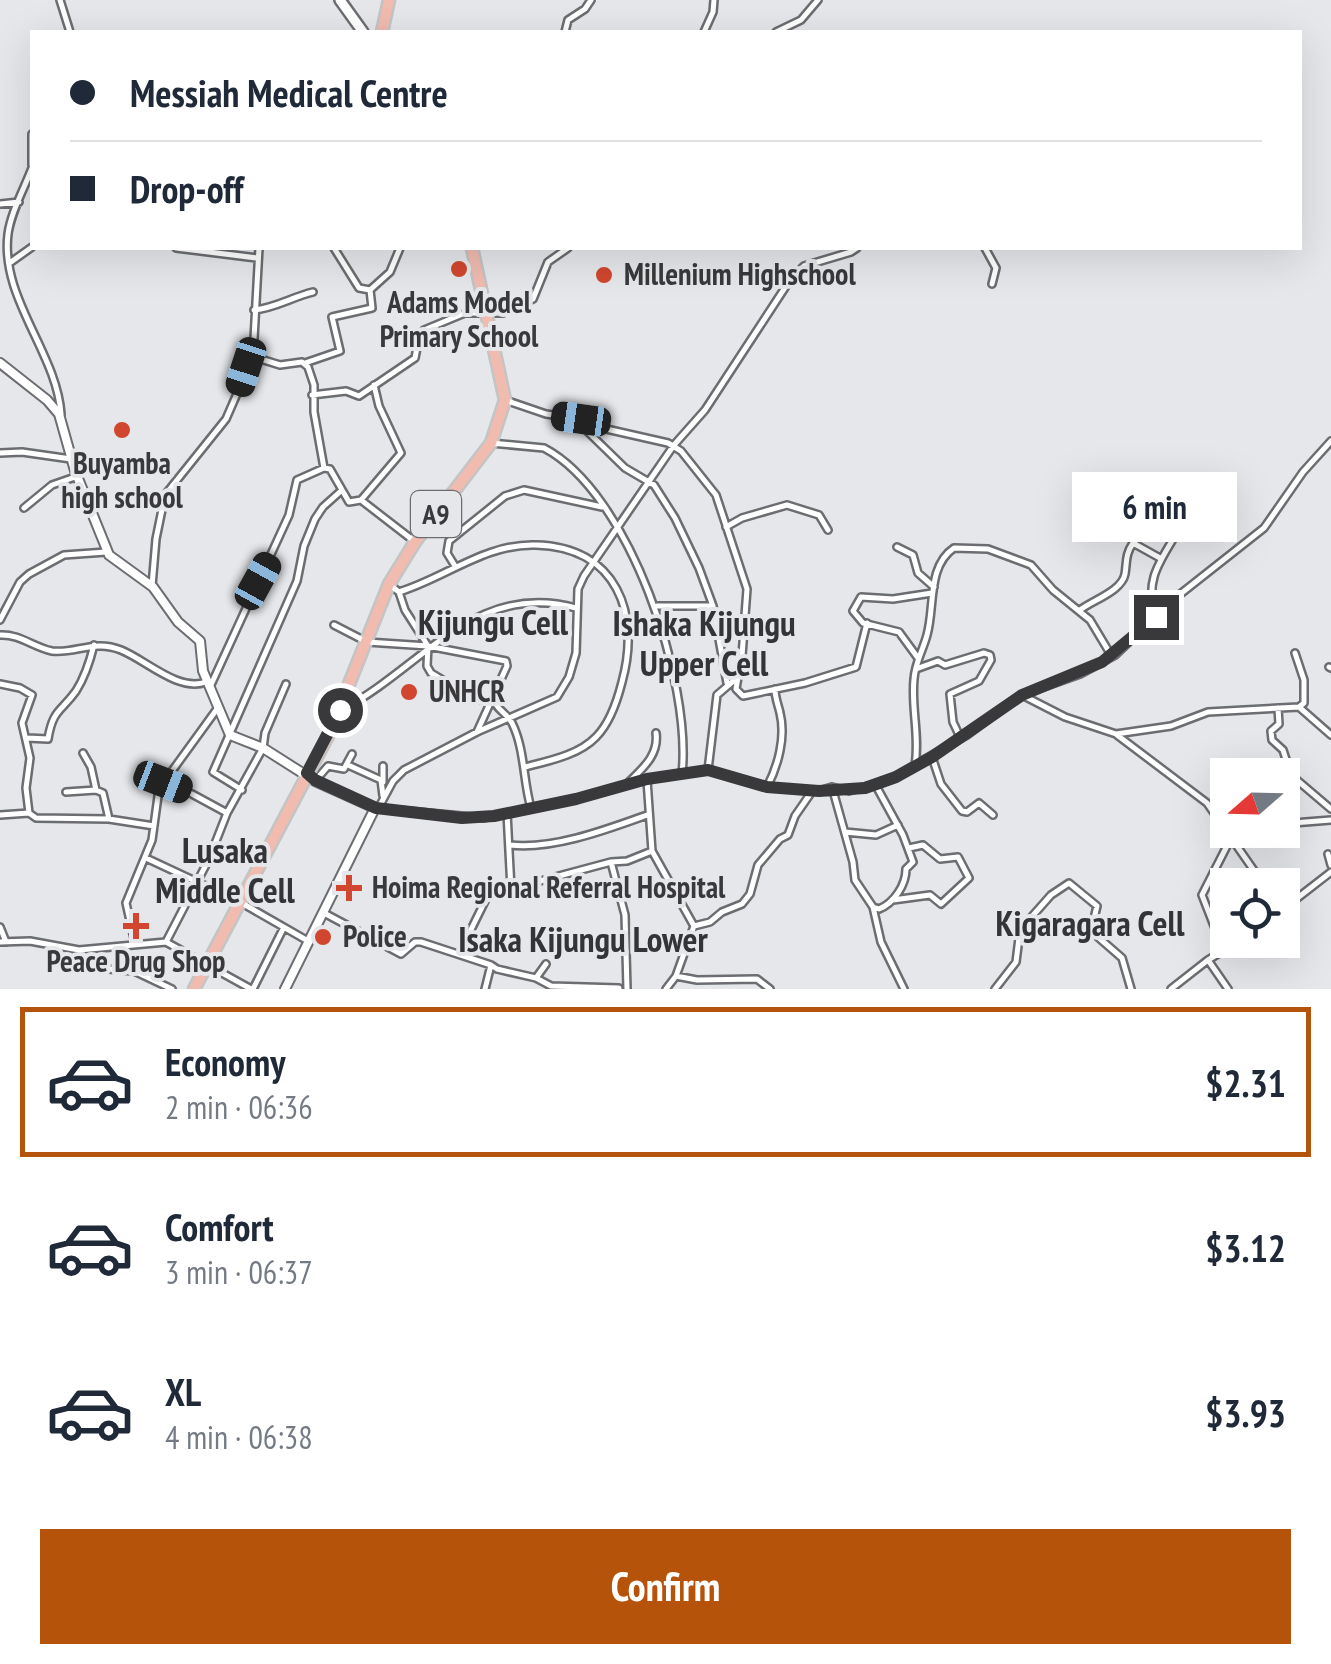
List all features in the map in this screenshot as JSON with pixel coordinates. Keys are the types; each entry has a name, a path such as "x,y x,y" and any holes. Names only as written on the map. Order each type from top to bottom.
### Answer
{"main road":[{"path":"340,0 362,30"},
{"path":"384,30 389,0"},
{"name":"A9","path":"311,777 367,642 416,542 491,443 505,400 472,250"},
{"path":"194,989 311,777"}],"street":[{"path":"60,0 69,30"},
{"path":"566,30 568,20 586,9 591,0"},
{"path":"705,30 714,0"},
{"path":"780,30 801,20 818,0"},
{"path":"30,172 9,231 9,264 52,376 71,459 108,552 152,587 178,622 200,641 201,666 230,736 263,748 376,810 462,818 508,813 647,779 708,770 767,787 813,790 850,790 896,777 1022,695 1080,674 1111,656 1174,598 1264,528 1331,440"},
{"path":"0,204 20,202"},
{"path":"9,264 30,248"},
{"path":"201,250 258,258"},
{"path":"152,587 165,495 226,418 252,357 259,250"},
{"path":"335,250 359,288 370,290"},
{"path":"370,290 390,272 399,250"},
{"path":"312,395 346,390 359,396 415,358 424,330 465,314 503,312 536,297 545,266 565,250"},
{"path":"285,989 376,810 404,770 477,732 552,701 563,688 576,653 578,589 593,562 674,445 706,410 790,280 804,266 854,250"},
{"path":"987,250 996,268 992,284"},
{"path":"252,357 280,365 305,363 340,351 330,319 372,308 370,290"},
{"path":"254,310 268,309 290,297 313,292"},
{"path":"0,363 53,406 63,422"},
{"path":"305,363 314,386 312,395 324,468"},
{"path":"209,685 289,515 298,480 324,468 333,472 349,502 361,500 401,453 379,406 374,385"},
{"path":"505,400 674,445 715,492 748,594 743,660 736,689 740,696 817,680 858,665 858,649 867,623"},
{"path":"581,419 585,429 625,468 651,482 689,544 713,606 727,683"},
{"path":"491,443 551,452 582,478 604,508 655,606 665,636 683,738 682,774"},
{"path":"0,453 71,459"},
{"path":"24,508 53,484 78,476"},
{"path":"242,790 213,772 293,592 315,519 342,490"},
{"path":"455,566 447,553 449,541 505,496 524,490 604,508"},
{"path":"361,500 416,542"},
{"path":"727,524 787,505 819,515 828,530"},
{"path":"1156,617 1151,590 1160,558 1172,541"},
{"path":"1080,610 1120,584 1125,574 1124,559 1133,543 1160,558"},
{"path":"493,698 486,700 464,693 436,677 428,666 428,646 394,588 496,551 532,544 560,548 593,562 614,584 627,614 628,656 620,688 609,719 592,741 569,754 525,766"},
{"path":"897,547 913,555 918,573 933,590"},
{"path":"915,765 915,670 930,624 933,590 942,559 950,550 988,550 1031,565 1096,628 1111,656"},
{"path":"0,620 20,582 29,574 64,555 108,552"},
{"path":"918,658 899,632 867,623 853,613 861,597 906,598 933,590"},
{"path":"340,710 466,623 510,605 542,601 576,608"},
{"path":"655,606 713,606"},
{"path":"334,626 367,642 428,646 506,661 477,732"},
{"path":"0,634 17,636 55,651 94,645 119,649 181,681 209,685"},
{"path":"27,738 48,739 55,712 76,690 94,645"},
{"path":"915,670 938,661 944,665 984,653 990,655 979,681 950,694 960,737"},
{"path":"1116,734 1171,726 1208,712 1298,706 1304,703 1305,695 1295,653"},
{"path":"708,770 717,695 738,677"},
{"path":"0,684 31,693 22,723 27,738 29,813"},
{"path":"166,942 263,748 286,684"},
{"path":"767,787 777,766 781,739 775,689"},
{"path":"1022,695 1065,717 1116,734 1210,805"},
{"path":"493,698 495,706 509,718 525,766 531,808"},
{"path":"1298,706 1331,735"},
{"path":"1278,708 1279,724 1271,731 1272,740 1283,750 1292,774 1331,809"},
{"path":"135,943 126,903 146,858 157,796 163,782 217,709"},
{"path":"1324,726 1331,721"},
{"path":"626,785 652,755 656,732"},
{"path":"83,754 91,767 96,790"},
{"path":"311,777 328,766 344,769 352,754"},
{"path":"932,757 941,784 962,811 978,804 993,815"},
{"path":"348,765 377,776 383,784"},
{"path":"382,799 383,766"},
{"path":"647,779 652,851 694,926 676,976 666,989"},
{"path":"163,782 228,813"},
{"path":"875,784 913,863 906,869 894,900"},
{"path":"832,788 853,874 873,907 882,942 904,989"},
{"path":"66,792 96,790 104,795 109,818"},
{"path":"694,926 710,922 742,904 751,892 758,865 780,839 788,836 795,816 813,790"},
{"path":"508,813 511,888"},
{"path":"0,815 109,818 154,826"},
{"path":"510,845 544,844 648,816"},
{"path":"1300,822 1331,820"},
{"path":"844,832 872,835 898,826"},
{"path":"873,907 879,909 894,900 930,895 942,904 969,880 958,857 943,860 922,845 909,848"},
{"path":"459,955 486,896 627,861 652,851"},
{"path":"1300,896 1330,873 1328,854"},
{"path":"146,858 240,902 308,941"},
{"path":"611,862 625,915 627,989"},
{"path":"1210,879 1202,895 1210,919"},
{"path":"996,989 1015,964 1020,930 1051,895 1069,883 1097,906 1091,931 1122,958 1131,989"},
{"path":"324,914 401,954 414,942 421,942 497,969 536,978 550,987 619,988"},
{"path":"0,927 3,942 30,941 79,950 166,942 252,989 283,928"},
{"path":"79,950 95,968 134,971 172,989"},
{"path":"1171,989 1212,958"},
{"path":"1208,960 1228,989"},
{"path":"485,989 491,964"},
{"path":"536,978 546,964"},
{"path":"676,976 697,980 757,978 770,989"}],"place":[{"name":"Adams Model Primary School","path":"459,269"},
{"name":"Millenium Highschool","path":"604,275"},
{"name":"Buyamba high school","path":"122,430"},
{"name":"UNHCR","path":"409,692"},
{"name":"Hoima Regional Referral Hospital","path":"349,888"},
{"name":"Peace Drug Shop","path":"136,926"},
{"name":"Police","path":"323,937"}],"district":[{"name":"Kijungu Cell","path":"493,623"},
{"name":"Ishaka Kijungu Upper Cell","path":"704,644"},
{"name":"Lusaka Middle Cell","path":"225,871"},
{"name":"Kigaragara Cell","path":"1090,924"},
{"name":"Isaka Kijungu Lower","path":"583,940"}],"route":[{"path":"340,710 307,773 376,808 404,813 482,818 576,799 647,779 708,770 767,787 850,790 896,777 967,735 1022,695 1080,674 1115,655 1156,617"}]}
